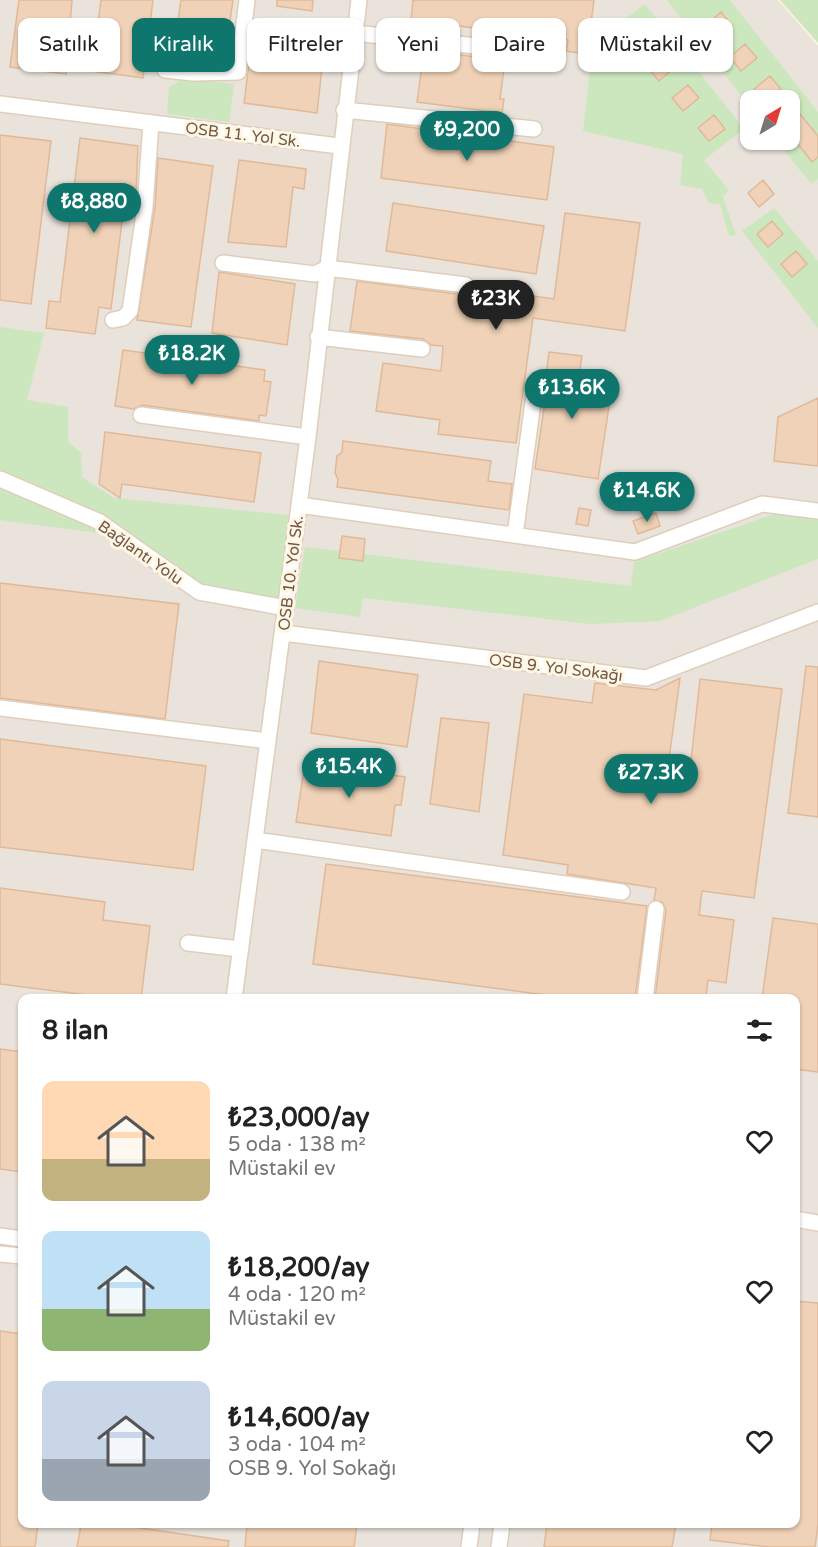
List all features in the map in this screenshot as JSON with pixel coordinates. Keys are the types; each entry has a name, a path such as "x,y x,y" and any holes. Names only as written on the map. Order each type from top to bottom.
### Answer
{"street":[{"path":"184,72 238,72 247,0"},
{"path":"356,18 358,0"},
{"path":"364,34 472,46"},
{"path":"339,146 349,72"},
{"name":"OSB 11. Yol Sk.","path":"0,104 339,146"},
{"path":"344,110 534,129"},
{"path":"113,320 123,318 130,310 145,207 151,123"},
{"name":"OSB 10. Yol Sk.","path":"235,994 308,437 339,146"},
{"path":"223,263 315,274 327,268 466,285"},
{"path":"318,337 422,350"},
{"path":"515,535 534,395"},
{"path":"141,415 308,437"},
{"name":"Bağlantı Yolu","path":"0,479 100,522 199,592 286,608"},
{"path":"299,505 635,552 762,504 818,511"},
{"name":"OSB 9. Yol Sokağı","path":"283,633 646,678 818,612"},
{"path":"0,708 268,741"},
{"path":"255,840 622,892"},
{"path":"646,994 656,909"},
{"path":"188,944 240,949"},
{"path":"800,1220 818,1222"},
{"path":"0,1236 18,1238"},
{"path":"0,1254 18,1256"},
{"path":"469,1547 471,1528"},
{"path":"499,1547 501,1528"}],"shaded area":[{"path":"0,0 778,0 818,46 818,1547 0,1547"}],"green space":[{"path":"667,0 730,0 818,112 818,179 811,184 784,150 800,150 800,90 740,90 740,94 723,72 733,72 733,18 681,18"},
{"path":"780,0 818,0 818,43"},
{"path":"645,4 656,18 627,18"},
{"path":"590,72 699,72 740,124 740,132 704,160 729,190 723,197 736,235 729,236 720,204 709,203 702,189 680,185 683,154 583,131"},
{"path":"184,78 234,84 229,122 167,114 169,87"},
{"path":"774,208 818,261 818,328 742,231"},
{"path":"0,327 44,333 27,400 68,407 68,441 81,453 82,477 114,498 289,515 277,614 198,601 98,533 0,520"},
{"path":"777,513 818,520 818,559 660,621 591,624 363,598 360,617 295,608 305,547 631,586 634,562"}],"building":[{"path":"19,0 72,0 71,18 18,18 18,68 10,67"},
{"path":"101,0 153,0 151,18 132,18 132,72 144,72 143,78 99,72 120,72 120,18 99,18"},
{"path":"181,0 233,0 230,18 178,18"},
{"path":"277,0 313,0 312,11 277,6"},
{"path":"413,0 594,0 592,18 578,18 578,53 566,51 568,40 566,40 566,18 472,18 472,28 460,26 460,18 411,18"},
{"path":"721,12 726,18 714,18"},
{"path":"745,44 757,58 741,71 733,61 733,54"},
{"path":"460,55 472,57 472,72 504,72 500,99 504,99 502,113 417,102 421,72 460,72"},
{"path":"248,72 321,72 317,113 244,103"},
{"path":"651,72 669,72 659,81"},
{"path":"770,76 781,89 755,90"},
{"path":"688,85 699,98 683,111 672,98"},
{"path":"800,114 818,136 818,157 812,162 800,147"},
{"path":"714,115 725,129 709,141 698,128"},
{"path":"387,124 554,147 547,200 381,178"},
{"path":"0,135 51,141 31,304 0,300"},
{"path":"80,138 138,146 136,191 126,190 111,309 99,307 95,334 46,328 49,301 60,302"},
{"path":"158,158 213,166 191,327 137,320 155,208"},
{"path":"239,160 306,169 304,189 293,187 286,247 228,242"},
{"path":"763,180 774,194 759,207 748,193"},
{"path":"393,203 544,226 536,274 386,251"},
{"path":"565,213 640,223 625,331 533,318 516,443 438,434 440,420 376,411 383,363 441,371 443,346 431,345 423,339 350,331 357,281 465,295 482,292 482,289 554,299"},
{"path":"772,221 783,234 768,247 757,234"},
{"path":"796,251 807,264 792,277 781,264"},
{"path":"219,272 295,284 287,345 212,333"},
{"path":"123,350 265,370 264,381 271,382 266,416 259,415 259,421 142,405 134,409 115,406"},
{"path":"549,352 582,356 578,382 612,387 598,479 535,469 549,375 546,375"},
{"path":"818,398 818,466 774,461 778,417"},
{"path":"105,432 261,453 254,502 122,484 120,498 99,484"},
{"path":"343,441 491,461 488,481 512,484 509,510 337,487 338,479 335,473 337,456 342,452"},
{"path":"579,508 591,510 588,526 576,524"},
{"path":"656,513 660,526 638,534 633,521"},
{"path":"342,536 365,539 363,561 339,558"},
{"path":"0,583 179,604 165,719 0,698"},
{"path":"319,661 418,675 407,747 311,733"},
{"path":"806,666 818,667 818,817 788,813"},
{"path":"680,678 669,759 691,761 700,679 782,689 754,898 702,891 699,915 734,920 726,983 708,980 706,994 656,994 666,910 662,902 654,900 656,888 567,874 568,865 503,855 524,694 592,703 595,683 656,690"},
{"path":"441,718 489,723 479,812 430,804"},
{"path":"0,739 206,766 193,870 0,847"},
{"path":"305,763 405,777 401,805 395,805 391,836 296,822"},
{"path":"326,864 647,906 636,994 538,994 313,964"},
{"path":"0,888 105,902 103,920 150,926 142,994 79,994 0,984"},
{"path":"773,918 818,924 818,1072 800,1070 800,994 763,994"},
{"path":"0,1049 18,1051 18,1171 0,1169"},
{"path":"800,1301 818,1303 818,1524 815,1547 769,1547 710,1540 712,1528 800,1528"},
{"path":"0,1331 18,1333 18,1528 37,1528 35,1547 0,1547"},
{"path":"80,1528 140,1528 229,1541 228,1547 77,1547"},
{"path":"247,1528 356,1528 354,1547 245,1547"},
{"path":"546,1528 675,1528 672,1547 544,1547"}]}
